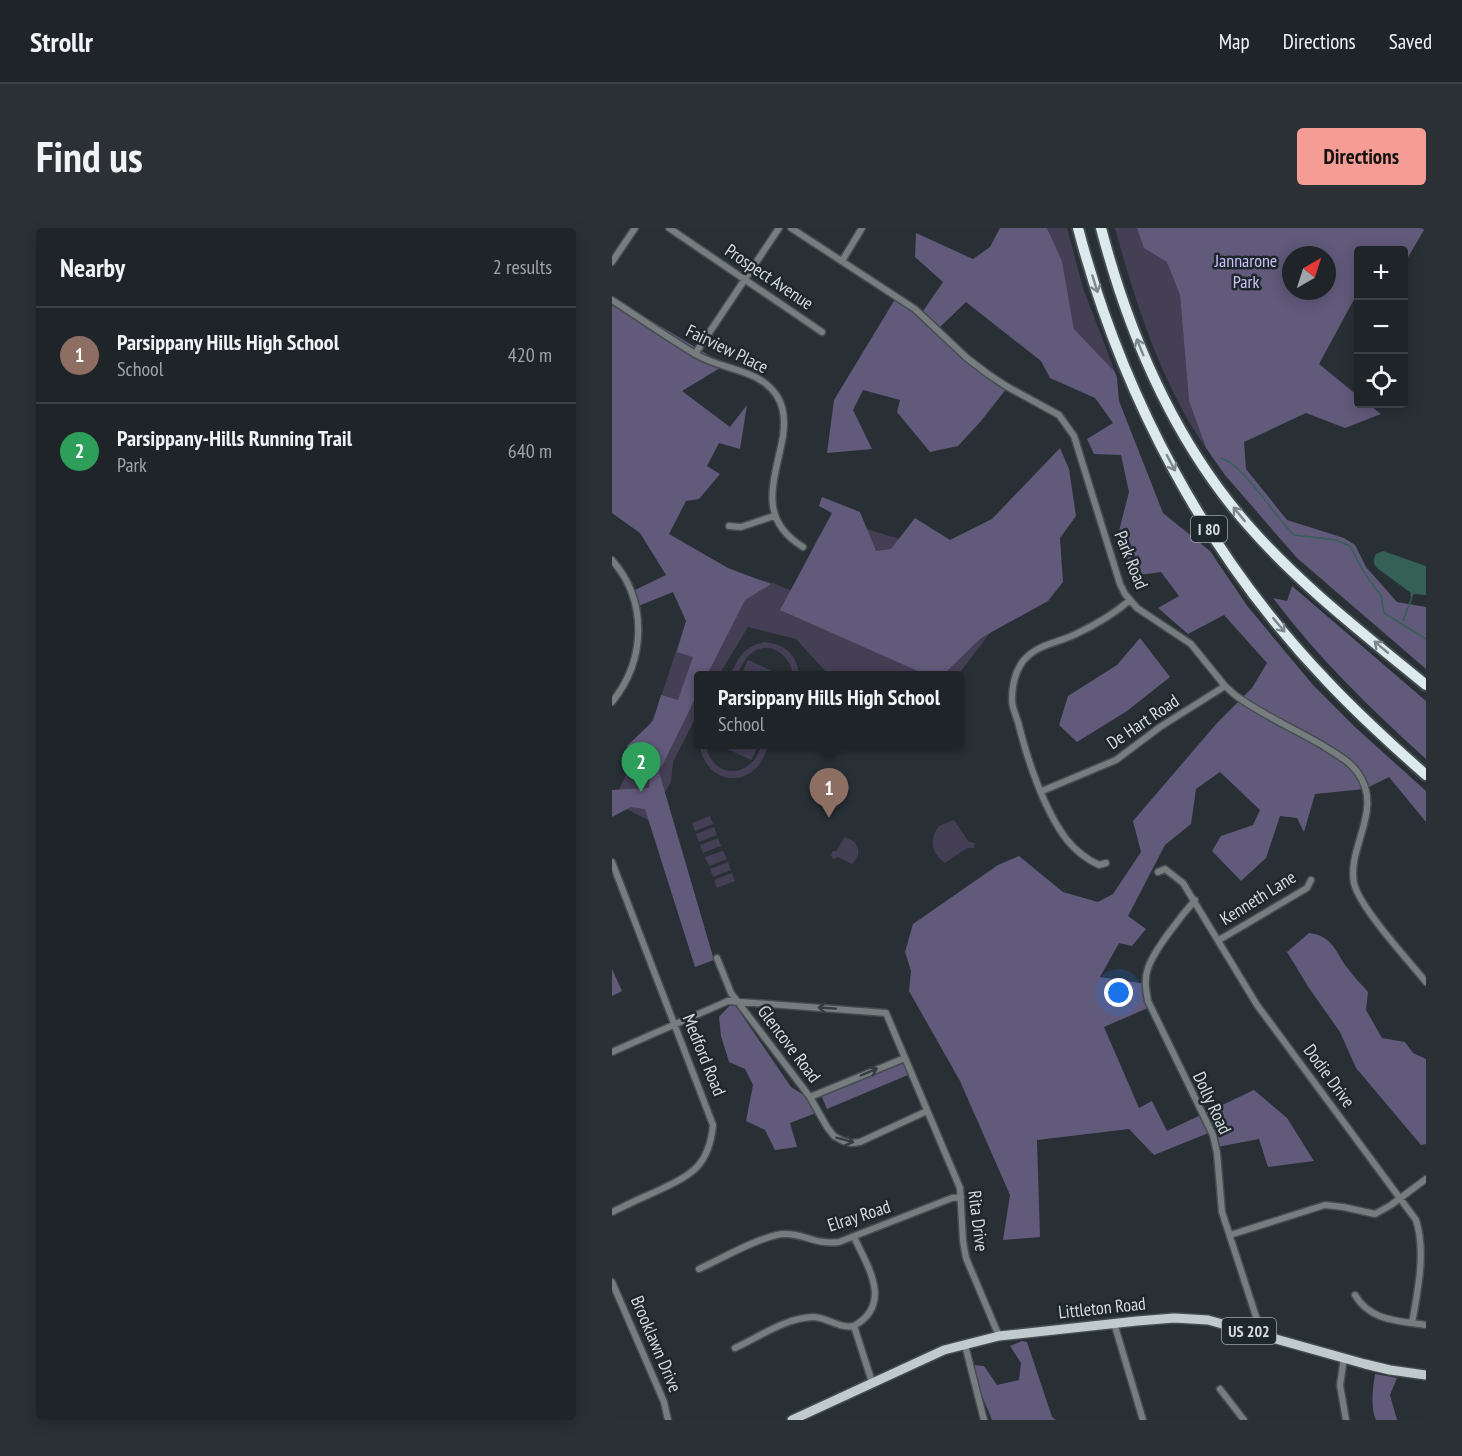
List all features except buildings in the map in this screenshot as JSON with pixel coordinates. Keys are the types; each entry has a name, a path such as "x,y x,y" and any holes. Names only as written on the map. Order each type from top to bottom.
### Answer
{"highway":[{"name":"I 80","path":"1078,228 1107,322 1133,387 1182,484 1212,534 1263,606 1326,680 1426,775"},
{"name":"I 80","path":"1101,228 1121,294 1145,360 1177,425 1204,469 1247,524 1289,567 1426,685"}],"main road":[{"name":"Littleton Road","path":"792,1420 934,1354 999,1336 1114,1323 1191,1318 1208,1320 1390,1370 1426,1375"}],"street":[{"path":"612,262 634,228"},
{"name":"Prospect Avenue","path":"669,228 822,332"},
{"path":"695,354 779,228"},
{"name":"Park Road","path":"790,228 915,309 967,358 1006,387 1049,408 1064,419 1074,436 1116,573 1130,600 1137,608 1191,644 1225,686 1244,702 1335,753 1359,774 1364,784 1367,801 1365,824 1353,872 1355,886 1369,910 1426,982"},
{"path":"842,261 862,228"},
{"name":"Fairview Place","path":"612,300 695,354 759,379 773,390 780,401 784,424 772,498 774,516"},
{"path":"729,526 741,527 774,516 787,536 803,547"},
{"path":"612,560 623,575 633,597 639,632 638,648 631,671 612,702"},
{"path":"1106,863 1099,865 1075,849 1059,827 1023,746 1013,707 1014,683 1018,668 1034,651 1074,635 1116,612 1130,600"},
{"name":"De Hart Road","path":"1042,791 1116,760 1225,686"},
{"name":"Medford Road","path":"612,862 712,1119 710,1148 701,1164 690,1174 612,1212"},
{"name":"Dodie Drive","path":"1158,872 1166,869 1184,883 1257,1005 1401,1198 1420,1227 1424,1250 1412,1323"},
{"name":"Kenneth Lane","path":"1220,940 1307,888 1311,880"},
{"name":"Dolly Road","path":"1195,900 1177,922 1149,966 1146,985 1148,1001 1153,1016 1213,1135 1217,1153 1220,1201 1262,1335"},
{"path":"717,958 731,993 738,1002"},
{"name":"Glencove Road","path":"612,1052 728,1001 738,1002 810,1097 834,1136 852,1143 860,1142 927,1111"},
{"name":"Rita Drive","path":"738,1002 886,1013 960,1188 966,1258 999,1336"},
{"path":"810,1097 904,1058"},
{"path":"1230,1235 1325,1205 1375,1214 1383,1211 1426,1179"},
{"name":"Elray Road","path":"699,1269 778,1234 792,1234 828,1243 854,1237 952,1198 961,1197"},
{"path":"735,1348 798,1319 816,1317 843,1326 854,1326 873,1309 876,1291 854,1237"},
{"name":"Brooklawn Drive","path":"612,1282 664,1402 668,1420"},
{"path":"1355,1295 1372,1314 1426,1325"},
{"path":"1114,1323 1143,1420"},
{"path":"854,1326 872,1382"},
{"path":"964,1345 984,1420"},
{"path":"1344,1358 1340,1385 1346,1420"},
{"path":"1220,1389 1244,1420"}],"green space":[{"path":"1000,228 1047,228 1062,261 1074,329 1115,372 1119,401 1163,513 1210,551 1248,607 1313,685 1356,728 1426,791 1426,822 1389,777 1365,789 1315,794 1304,832 1297,818 1280,816 1266,858 1241,881 1212,851 1221,836 1253,825 1260,810 1220,772 1196,789 1191,824 1165,845 1128,916 1146,929 1132,946 1119,943 1100,977 1146,984 1150,1007 1104,1027 1139,1108 1152,1101 1167,1131 1254,1090 1287,1118 1314,1161 1268,1167 1259,1139 1217,1147 1211,1132 1154,1155 1129,1129 1037,1140 1040,1237 1003,1240 1010,1195 960,1081 909,991 911,971 905,952 913,924 998,865 1019,856 1063,892 1098,902 1113,894 1141,852 1133,821 1217,723 1252,688 1267,663 1224,615 1188,634 1158,608 1179,596 1161,572 1132,576 1119,531 1129,492 1121,455 1094,454 1087,439 1113,423 1095,398 1050,378 1041,361 966,302 938,329 1007,388 958,446 930,452 897,412 900,400 863,390 853,410 872,449 827,453 834,400 897,296 921,314 943,282 915,257 916,233 973,259 990,247"},
{"path":"1047,228 1067,228 1083,288 1115,372 1074,329 1062,261"},
{"name":"Jannarone Park","path":"1115,228 1425,228 1408,257 1408,246 1354,246 1354,249 1314,235 1301,246 1282,246 1282,300 1316,300 1321,387 1180,295 1189,401 1206,448 1190,423 1163,370 1131,285"},
{"path":"1137,228 1425,228 1408,257 1408,246 1354,246 1354,299 1319,364 1354,393 1354,408 1373,408 1381,414 1345,428 1306,413 1244,442 1246,469 1287,520 1344,538 1355,545 1366,567 1397,602 1426,607 1426,669 1297,558 1225,475 1206,448 1189,401 1180,295 1167,262 1144,248"},
{"path":"612,297 725,365 682,391 730,427 747,405 740,449 719,443 707,466 720,474 699,499 686,501 669,534 728,568 771,584 745,600 709,671 694,671 694,701 659,772 714,960 695,967 645,809 631,807 612,817 612,790 649,788 651,766 627,746 653,721 661,695 678,700 693,657 677,652 686,621 673,592 636,607 631,592 666,575 640,533 612,513"},
{"path":"1060,448 1069,469 1076,516 1060,538 1063,582 1048,601 981,638 947,671 918,671 780,610 832,513 819,506 822,497 860,512 876,551 891,549 915,518 950,540 992,519"},
{"path":"850,524 956,556 1002,617 961,671 825,671 796,639 748,627 721,671 694,671 694,721 673,762 671,782 648,820 613,802 657,709 686,621 699,567 773,583 792,591 819,536"},
{"path":"1292,586 1426,701 1426,759 1346,682 1273,598 1287,601"},
{"path":"1140,638 1170,677 1127,711 1077,742 1059,725 1068,696 1117,665"},
{"path":"764,642 784,648 793,656 798,671 792,671 788,661 777,651 763,648 747,657 739,671 732,671 746,650"},
{"path":"748,660 772,671 743,671"},
{"path":"701,749 707,749 715,764 728,771 735,771 751,763 760,749 767,749 755,769 737,778 728,778 712,770"},
{"path":"728,749 757,749 751,760"},
{"path":"826,780 841,787 849,785 850,788 843,793 837,808 827,807 819,797 820,787"},
{"path":"710,816 713,824 695,831 692,823"},
{"path":"954,820 969,842 975,843 974,848 967,848 945,863 934,850 934,836 939,826"},
{"path":"714,827 717,835 699,842 696,834"},
{"path":"845,837 854,842 858,848 858,856 852,864 838,857 833,859 831,855"},
{"path":"718,838 721,846 703,853 700,845"},
{"path":"723,851 727,859 709,866 705,857"},
{"path":"728,862 731,870 713,877 710,869"},
{"path":"732,873 735,881 717,888 714,880"},
{"path":"1309,933 1324,938 1333,946 1368,992 1366,1010 1382,1038 1405,1042 1413,1053 1426,1059 1426,1144 1421,1145 1356,1068 1340,1032 1287,952"},
{"path":"612,969 622,991 612,996"},
{"path":"733,1002 791,1087 807,1097 816,1113 790,1123 797,1147 775,1150 765,1130 746,1121 753,1085 745,1069 729,1062 721,1036 719,1017"},
{"path":"903,1061 908,1075 827,1109 821,1095"},
{"path":"1022,1341 1027,1342 1052,1417 1056,1420 992,1420 978,1386 974,1365 984,1366 997,1385 1019,1380 1021,1363 1010,1346"},
{"path":"1375,1374 1397,1378 1390,1395 1397,1420 1376,1420 1373,1403"}],"shaded area":[{"path":"1383,551 1426,566 1426,595 1410,596 1411,593 1377,568 1374,558 1376,554"}],"waterway":[{"path":"1221,458 1230,462 1249,480 1294,535 1336,540 1350,546 1365,574 1381,596 1384,613 1426,639"},
{"path":"1403,621 1412,597"}],"place":[{"name":"Parsippany-Hills Running Trail","path":"641,792"},
{"name":"Parsippany Hills High School","path":"829,818"}]}
